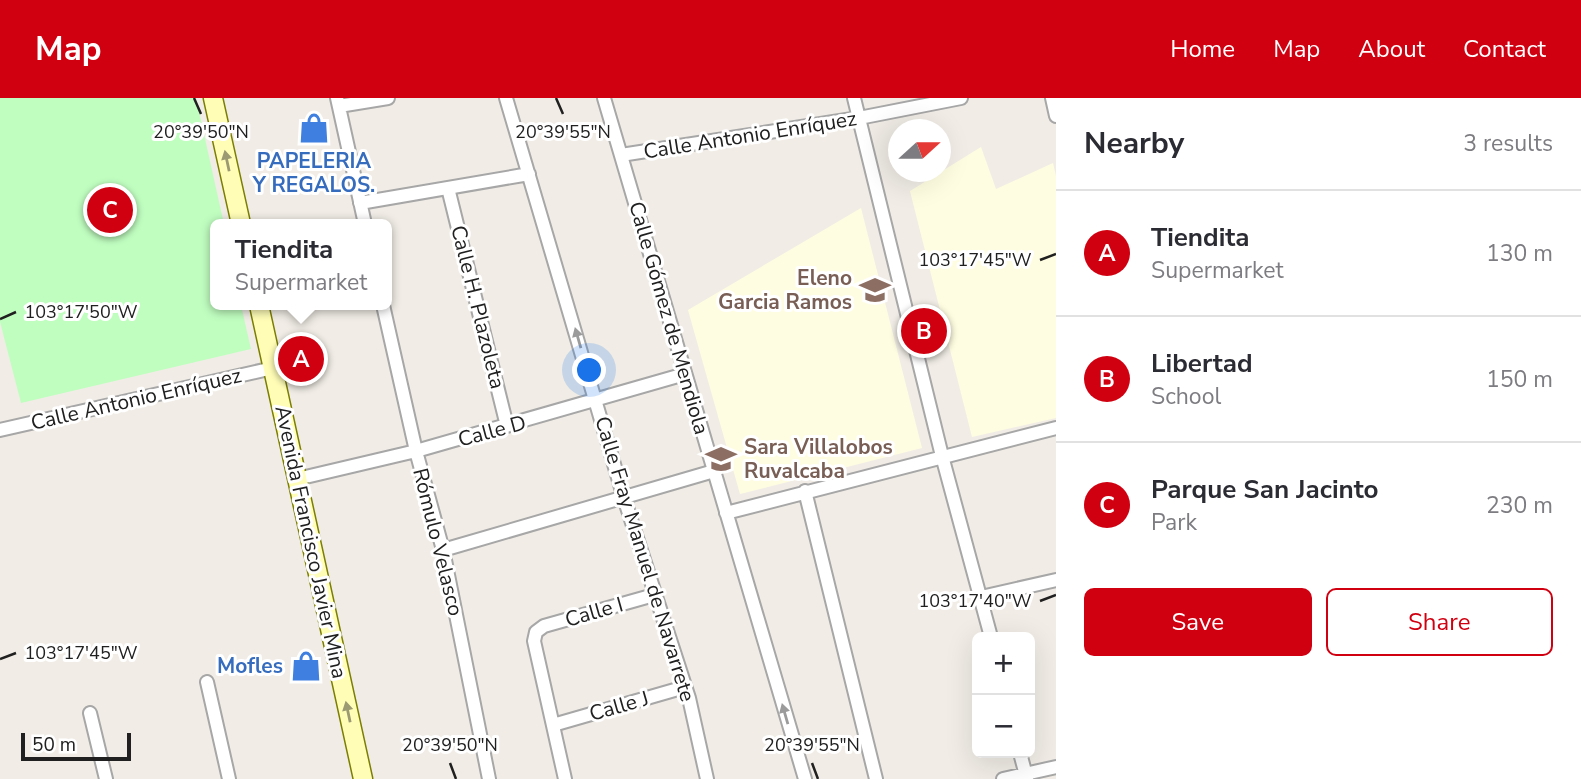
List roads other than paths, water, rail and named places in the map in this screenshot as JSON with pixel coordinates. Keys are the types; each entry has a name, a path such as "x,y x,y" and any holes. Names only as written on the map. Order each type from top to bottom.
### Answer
{"main road":[{"path":"213,98 240,219"},
{"name":"Avenida Francisco Javier Mina","path":"260,310 363,779"}],"street":[{"path":"364,219 338,102 388,98"},
{"name":"Calle Fray Manuel de Navarrete","path":"506,98 624,498 685,687 707,779"},
{"name":"Calle Gómez de Mendiola","path":"604,98 805,779"},
{"path":"854,98 942,456 990,632"},
{"name":"Calle Antonio Enríquez","path":"621,155 859,118 961,98"},
{"path":"1052,98 1056,117"},
{"path":"360,203 529,174"},
{"name":"Calle H. Plazoleta","path":"448,188 508,426"},
{"name":"Rómulo Velasco","path":"384,310 416,452 443,550 489,779"},
{"name":"Calle Antonio Enríquez","path":"0,430 273,368"},
{"name":"Calle D","path":"297,479 416,452 597,402 685,374"},
{"path":"726,513 1056,428"},
{"path":"443,550 714,471"},
{"path":"805,491 876,779"},
{"path":"981,597 1056,580"},
{"name":"Calle I","path":"553,725 534,641 536,632 544,626 654,595"},
{"path":"207,682 229,779"},
{"name":"Calle J","path":"553,725 685,687"},
{"path":"90,713 106,779"},
{"path":"553,725 565,779"},
{"path":"1021,758 1026,776"},
{"path":"1003,779 1026,776 1056,767"}],"place":[{"name":"PAPELERIA Y REGALOS.","path":"314,128"},
{"name":"Parque San Jacinto","path":"110,210"},
{"name":"Eleno Garcia Ramos","path":"875,290"},
{"name":"Libertad","path":"924,331"},
{"name":"Tiendita","path":"301,359"},
{"name":"Sara Villalobos Ruvalcaba","path":"721,459"},
{"name":"Mofles","path":"306,666"}]}
